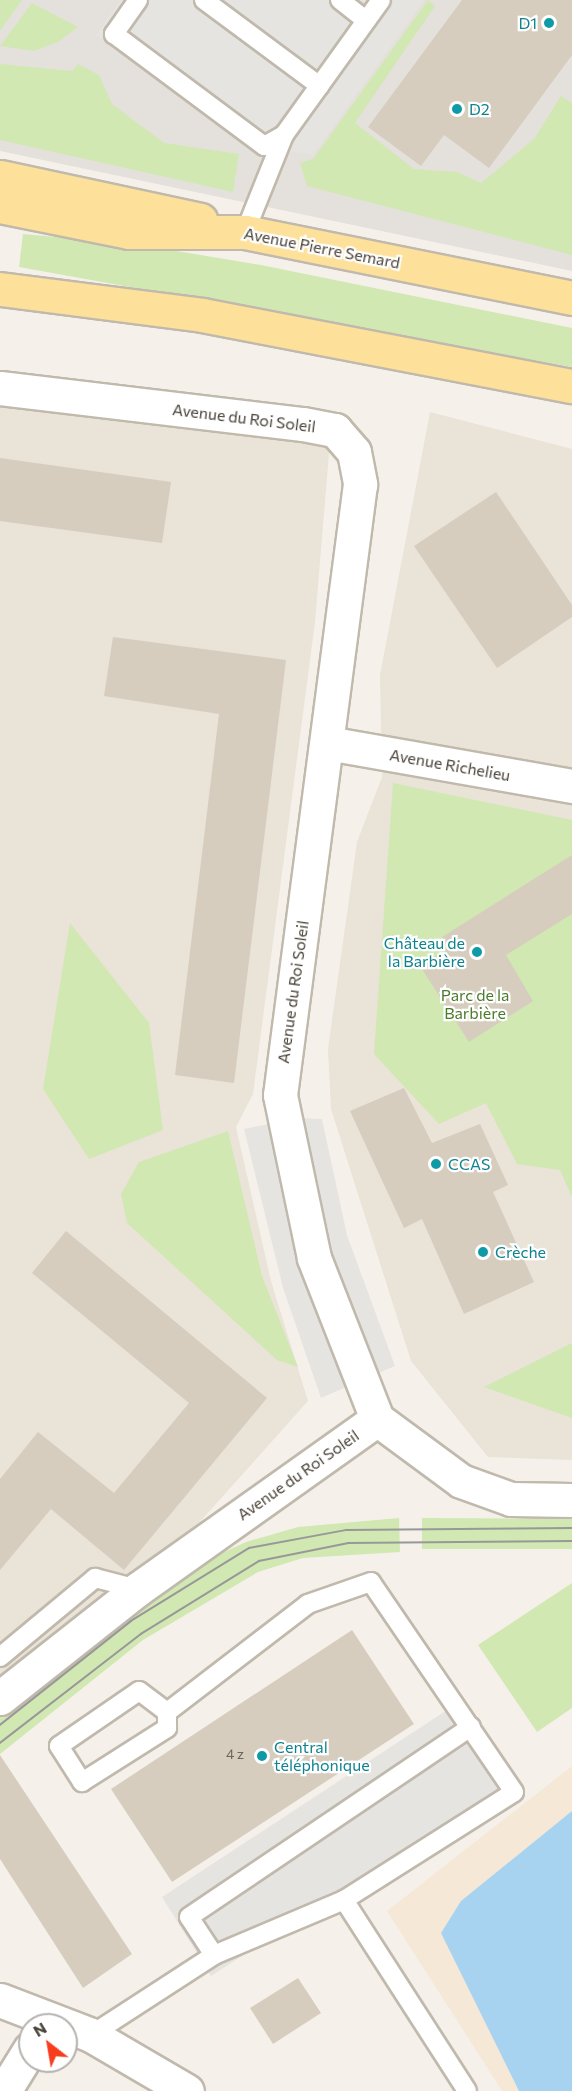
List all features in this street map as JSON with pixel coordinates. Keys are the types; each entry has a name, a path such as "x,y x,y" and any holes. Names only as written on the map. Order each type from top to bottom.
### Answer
{"main road":[{"path":"0,177 245,232"},
{"name":"Avenue Pierre Semard","path":"0,206 129,232 245,232 572,298"},
{"path":"0,224 129,232"},
{"path":"0,289 202,315 572,386"}],"street":[{"name":"Avenue du Roi Soleil","path":"0,388 335,430 354,452 360,484 328,743 280,1095 314,1258 376,1419 138,1589 0,1698"},
{"name":"Avenue Richelieu","path":"328,743 572,786"},
{"path":"376,1419 460,1481 511,1499 572,1500"},
{"path":"0,2000 28,2013"},
{"path":"78,2032 92,2036 187,2091"},
{"path":"4,2091 18,2068"}],"lane":[{"path":"138,0 114,34 264,146 285,135"},
{"path":"204,0 320,86"},
{"path":"340,0 366,20"},
{"path":"245,232 285,135 381,0"},
{"path":"0,1657 95,1578 138,1589"},
{"path":"92,2036 214,1955 344,1900 514,1792 371,1582 308,1604 167,1712"},
{"path":"139,1691 167,1712 167,1728 82,1782 59,1746 139,1691"},
{"path":"214,1955 189,1917 471,1727"},
{"path":"344,1900 467,2091"}],"shaded area":[{"path":"0,0 572,0 572,271 0,151"},
{"path":"121,0 424,0 313,155 282,150 96,35"},
{"path":"0,402 330,441 315,622 253,1094 236,1127 271,1281 308,1401 198,1524 0,1686"},
{"path":"430,412 572,449 572,1460 488,1457 411,1361 331,1109 328,1049 357,842 382,777 380,675"},
{"path":"298,1118 322,1119 347,1235 395,1366 321,1398 283,1288 244,1129"},
{"path":"450,1708 509,1784 211,1976 162,1897"},
{"path":"572,1766 572,2091 502,2091 387,1911"}],"green space":[{"path":"22,0 0,31 0,1"},
{"path":"428,0 435,6 355,123 414,169 457,172 481,183 534,139 561,96 572,103 572,255 307,186 300,163 313,159"},
{"path":"32,3 78,27 58,42 34,51 0,46"},
{"path":"0,64 72,71 78,64 99,75 112,104 164,143 239,154 233,192 0,140"},
{"path":"23,234 134,244 261,265 572,328 572,367 19,267"},
{"name":"Parc de la Barbière","path":"393,783 572,820 572,1197 560,1170 517,1164 486,1103 439,1124 374,1054"},
{"path":"70,923 149,1023 163,1130 89,1159 43,1089"},
{"path":"228,1131 262,1276 298,1367 277,1360 127,1223 121,1194 139,1162"},
{"path":"572,1343 572,1418 484,1387"},
{"path":"399,1518 400,1552 303,1558 258,1572 143,1640 0,1754 0,1711 196,1565 246,1542 298,1527"},
{"path":"422,1518 572,1519 572,1549 422,1549"},
{"path":"572,1583 572,1708 537,1732 478,1645"}],"water":[{"path":"572,1811 572,2091 519,2091 441,1933 461,1901"}],"building":[{"name":"D2","path":"462,0 572,0 572,55 489,168 444,135 421,166 368,127"},
{"path":"0,458 171,482 162,543 0,521"},
{"path":"496,492 572,605 572,617 497,668 414,546"},
{"path":"113,637 286,660 234,1083 175,1075 219,714 104,696"},
{"name":"Château de la Barbière","path":"572,855 572,914 506,955 533,1001 469,1042 420,966 448,948 442,937"},
{"path":"404,1088 432,1143 480,1124 508,1185 493,1192 534,1282 464,1314 422,1219 404,1228 350,1111"},
{"path":"66,1231 267,1398 124,1570 51,1509 0,1570 0,1479 38,1432 114,1493 189,1403 32,1273"},
{"name":"Central téléphonique","path":"352,1630 414,1724 172,1882 111,1789"},
{"path":"0,1755 132,1954 83,1988 0,1859"},
{"path":"298,1978 321,2013 273,2044 250,2008"}],"tram line":[{"path":"0,1725 131,1621 249,1548 346,1530 572,1528"},
{"path":"0,1743 141,1634 259,1561 348,1543 572,1541"}],"place":[{"name":"D1","path":"549,23"},
{"name":"D2","path":"457,109"},
{"name":"Château de la Barbière","path":"477,952"},
{"name":"CCAS","path":"436,1164"},
{"name":"Crèche","path":"483,1252"},
{"name":"Central téléphonique","path":"262,1756"}]}
